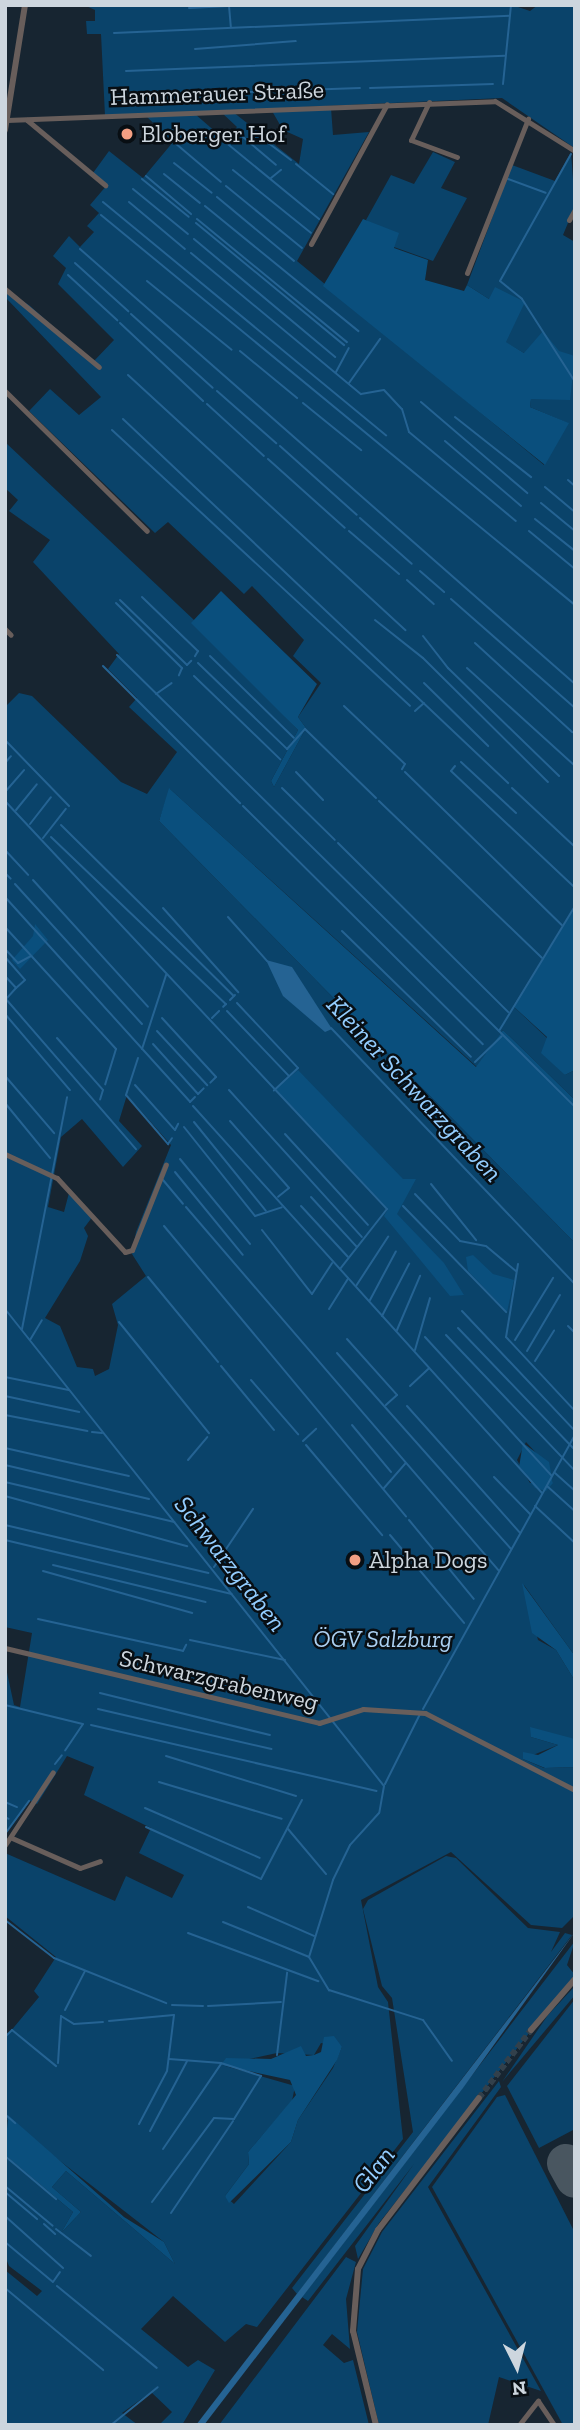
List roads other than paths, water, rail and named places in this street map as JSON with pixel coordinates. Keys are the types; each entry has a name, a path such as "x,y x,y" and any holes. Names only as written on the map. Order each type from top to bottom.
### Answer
{"street":[{"path":"5,130 25,5"},
{"path":"5,78 13,83"},
{"name":"Hammerauer Straße","path":"7,120 495,100 575,151"},
{"path":"429,102 411,140 457,157"},
{"path":"311,244 387,104"},
{"path":"467,273 528,119"},
{"path":"27,120 105,185"},
{"path":"569,220 575,209"},
{"path":"5,289 99,367"},
{"path":"5,391 147,531"},
{"path":"5,629 10,635"},
{"path":"5,1154 56,1177 125,1252 132,1250 166,1164"},
{"name":"Schwarzgrabenweg","path":"5,1648 312,1721 333,1720 363,1709 421,1712 575,1790"},
{"path":"5,1845 53,1772"},
{"path":"12,1838 80,1868 100,1861"},
{"path":"531,2030 575,1979"},
{"path":"376,2425 353,2331 358,2269 378,2230 479,2098"},
{"path":"519,2425 538,2401 554,2425"}],"waterway":[{"path":"503,84 511,5"},
{"path":"189,8 229,6 231,27"},
{"path":"114,33 510,16"},
{"path":"195,49 296,41"},
{"path":"126,71 505,56"},
{"path":"370,88 493,84"},
{"path":"218,93 360,88"},
{"path":"243,137 276,165"},
{"path":"224,141 319,219"},
{"path":"267,142 291,160"},
{"path":"175,143 221,182"},
{"path":"571,154 500,281 522,299 575,382"},
{"path":"174,163 212,193"},
{"path":"296,164 333,194"},
{"path":"233,170 311,233"},
{"path":"271,178 281,170"},
{"path":"164,174 200,203"},
{"path":"146,176 191,214"},
{"path":"142,179 189,217"},
{"path":"508,179 546,193"},
{"path":"226,186 302,248"},
{"path":"133,189 188,234"},
{"path":"217,197 294,261"},
{"path":"103,202 386,435"},
{"path":"129,202 185,249"},
{"path":"205,206 358,331"},
{"path":"101,215 575,605"},
{"path":"197,219 347,342"},
{"path":"196,223 344,345"},
{"path":"194,239 335,357"},
{"path":"80,249 575,684"},
{"path":"191,253 361,394 384,390 402,409 409,432 516,521"},
{"path":"75,263 128,311"},
{"path":"68,275 117,320"},
{"path":"147,281 232,350"},
{"path":"131,314 213,388"},
{"path":"120,323 203,401"},
{"path":"349,383 380,339"},
{"path":"336,372 349,348"},
{"path":"240,351 297,398"},
{"path":"128,375 405,630"},
{"path":"217,391 276,443"},
{"path":"421,402 527,493"},
{"path":"303,403 361,450"},
{"path":"207,404 264,456"},
{"path":"455,417 531,477"},
{"path":"123,419 508,783"},
{"path":"112,430 410,706"},
{"path":"445,441 521,506"},
{"path":"280,446 357,515"},
{"path":"268,459 345,528"},
{"path":"568,480 575,486"},
{"path":"545,487 575,512"},
{"path":"541,503 575,531"},
{"path":"360,518 412,564"},
{"path":"535,519 575,551"},
{"path":"349,531 399,574"},
{"path":"529,531 575,569"},
{"path":"420,571 444,592"},
{"path":"407,580 434,604"},
{"path":"142,597 198,651 195,656"},
{"path":"451,599 575,708"},
{"path":"120,600 187,665 191,661"},
{"path":"116,603 182,668 179,675"},
{"path":"375,620 423,658 548,782"},
{"path":"423,636 448,668 559,776"},
{"path":"475,643 572,732"},
{"path":"117,655 499,1031"},
{"path":"210,656 294,738"},
{"path":"198,663 287,749 305,729 376,798"},
{"path":"103,666 240,803"},
{"path":"467,668 575,766"},
{"path":"194,676 280,759"},
{"path":"156,694 172,683"},
{"path":"424,683 488,746"},
{"path":"415,711 424,703"},
{"path":"344,706 405,764 402,769"},
{"path":"5,740 69,806"},
{"path":"5,763 11,756"},
{"path":"461,762 516,813"},
{"path":"455,766 451,771 575,888"},
{"path":"5,792 24,770"},
{"path":"296,772 323,800"},
{"path":"405,772 562,925"},
{"path":"16,810 37,784"},
{"path":"282,788 335,840"},
{"path":"512,788 575,847"},
{"path":"30,824 51,797"},
{"path":"5,801 387,1209 340,1269"},
{"path":"379,801 542,958"},
{"path":"243,806 483,1044"},
{"path":"43,838 66,809"},
{"path":"61,825 234,996"},
{"path":"51,837 226,1004 223,1007"},
{"path":"338,843 508,1012"},
{"path":"5,850 28,875"},
{"path":"5,873 11,879"},
{"path":"33,880 148,1007"},
{"path":"15,884 142,1024"},
{"path":"5,897 190,1102 195,1097"},
{"name":"Kleiner Schwarzgraben","path":"575,906 499,1031 575,1107"},
{"path":"163,908 238,992"},
{"name":"Kleiner Schwarzgraben","path":"228,917 267,961"},
{"path":"5,927 116,1049 105,1084"},
{"path":"342,931 471,1057"},
{"path":"5,949 18,963 31,956"},
{"path":"5,957 25,980 16,988"},
{"path":"142,1049 166,975"},
{"path":"5,976 16,988 6,999"},
{"path":"230,1000 235,995"},
{"path":"5,998 136,1149"},
{"path":"237,1003 298,1068 274,1090"},
{"path":"212,1018 219,1011"},
{"path":"227,1011 289,1076"},
{"path":"5,1014 70,1090"},
{"path":"162,1018 216,1077 210,1083"},
{"name":"Kleiner Schwarzgraben","path":"331,1028 575,1284"},
{"path":"157,1031 207,1085"},
{"path":"475,1062 502,1036"},
{"path":"57,1038 103,1090 100,1100"},
{"path":"153,1044 198,1094 204,1088"},
{"path":"138,1058 126,1095 168,1144 172,1138"},
{"path":"6,1077 54,1133"},
{"path":"135,1085 175,1130 178,1124"},
{"path":"229,1090 362,1237"},
{"name":"Schwarzgraben","path":"22,1329 67,1097"},
{"path":"5,1103 50,1158"},
{"path":"193,1106 542,1493"},
{"path":"230,1121 289,1188 278,1197"},
{"path":"194,1122 266,1211"},
{"path":"184,1127 255,1216 282,1207"},
{"path":"285,1134 368,1225"},
{"path":"180,1159 250,1244"},
{"path":"175,1172 243,1255"},
{"path":"163,1180 183,1204"},
{"path":"431,1184 476,1240"},
{"path":"415,1194 460,1241 486,1246 516,1271"},
{"path":"311,1197 357,1247"},
{"path":"301,1206 348,1257"},
{"path":"403,1206 506,1312"},
{"path":"186,1207 499,1571"},
{"path":"164,1226 406,1516"},
{"path":"262,1230 312,1294 332,1263"},
{"path":"356,1286 388,1237"},
{"path":"370,1300 396,1251"},
{"path":"382,1316 409,1264"},
{"path":"518,1264 506,1337 575,1411"},
{"path":"397,1330 420,1276"},
{"path":"148,1277 218,1362"},
{"path":"329,1309 348,1278"},
{"path":"515,1340 553,1278"},
{"path":"527,1351 560,1295"},
{"path":"415,1350 430,1298"},
{"name":"Schwarzgraben","path":"5,1309 384,1786 379,1813 350,1845 333,1880 309,1957 329,1990 423,2020 452,2061"},
{"path":"462,1311 575,1431"},
{"path":"30,1340 42,1320"},
{"path":"119,1322 209,1433"},
{"path":"568,1326 575,1333"},
{"path":"458,1328 575,1450"},
{"path":"535,1361 554,1331"},
{"path":"446,1335 575,1471"},
{"path":"425,1337 552,1476"},
{"path":"347,1339 397,1395 386,1405"},
{"path":"337,1353 511,1549"},
{"path":"221,1366 274,1430"},
{"path":"410,1386 429,1368"},
{"path":"5,1377 69,1390"},
{"path":"251,1380 298,1434"},
{"path":"5,1396 79,1412"},
{"path":"407,1406 520,1533"},
{"path":"5,1415 87,1431"},
{"path":"352,1425 391,1472"},
{"path":"303,1441 316,1429"},
{"path":"92,1432 102,1433"},
{"name":"Kleiner Schwarzgraben","path":"423,1709 575,1435"},
{"path":"188,1460 207,1437"},
{"path":"306,1445 382,1535"},
{"path":"5,1448 129,1476"},
{"path":"384,1488 406,1463"},
{"path":"5,1465 149,1499"},
{"path":"555,1473 575,1491"},
{"path":"494,1477 530,1514"},
{"path":"5,1482 174,1522"},
{"path":"547,1486 575,1511"},
{"path":"5,1496 187,1546"},
{"path":"535,1506 575,1543"},
{"path":"214,1567 253,1509"},
{"path":"409,1520 474,1599"},
{"path":"5,1525 208,1573"},
{"path":"390,1535 464,1623"},
{"path":"5,1540 232,1594"},
{"path":"53,1565 206,1602"},
{"path":"43,1571 192,1613"},
{"path":"38,1619 183,1651 186,1645"},
{"path":"190,1640 285,1660"},
{"path":"100,1693 270,1735"},
{"path":"5,1705 83,1724 65,1751"},
{"path":"98,1709 271,1749"},
{"name":"Kleiner Schwarzgraben","path":"385,1784 420,1714"},
{"path":"91,1725 376,1791"},
{"path":"55,1764 62,1755"},
{"path":"166,1756 296,1796"},
{"path":"159,1782 282,1819"},
{"path":"146,1827 261,1879 302,1800"},
{"path":"5,1834 29,1801"},
{"path":"5,1802 17,1807"},
{"path":"145,1808 260,1858"},
{"path":"5,1817 9,1819"},
{"path":"288,1829 326,1874"},
{"path":"248,1907 314,1936"},
{"path":"5,1920 54,1958 166,2003"},
{"path":"223,1922 309,1957"},
{"path":"188,1933 318,1981"},
{"path":"65,2010 85,1971"},
{"path":"277,2055 287,1973"},
{"path":"208,2006 281,2002"},
{"path":"172,2005 203,2006"},
{"path":"109,2021 174,2015 167,2071 139,2124"},
{"path":"58,2063 61,2016 74,2024 103,2022"},
{"path":"5,2037 12,2030 56,2066"},
{"path":"152,2202 214,2118 234,2119 261,2076 221,2063 169,2059"},
{"path":"150,2131 187,2061"},
{"path":"163,2149 221,2064"},
{"path":"7,2116 15,2123"},
{"path":"171,2213 233,2121"},
{"path":"5,2156 56,2199"},
{"path":"5,2186 53,2226"},
{"path":"5,2192 37,2219"},
{"path":"5,2216 63,2268"},
{"path":"44,2224 55,2234"},
{"path":"56,2229 91,2256"},
{"path":"5,2242 53,2282 60,2272"},
{"path":"57,2286 157,2368"},
{"path":"5,2288 103,2370"},
{"path":"111,2425 158,2387"}],"tunnel":[{"path":"479,2098 531,2030"}],"place":[{"name":"Bloberger Hof","path":"127,134"},
{"name":"Alpha Dogs","path":"355,1560"}],"park label":[{"name":"ÖGV Salzburg","path":"383,1639"}],"water label":[{"name":"Glan","path":"374,2170"}]}
